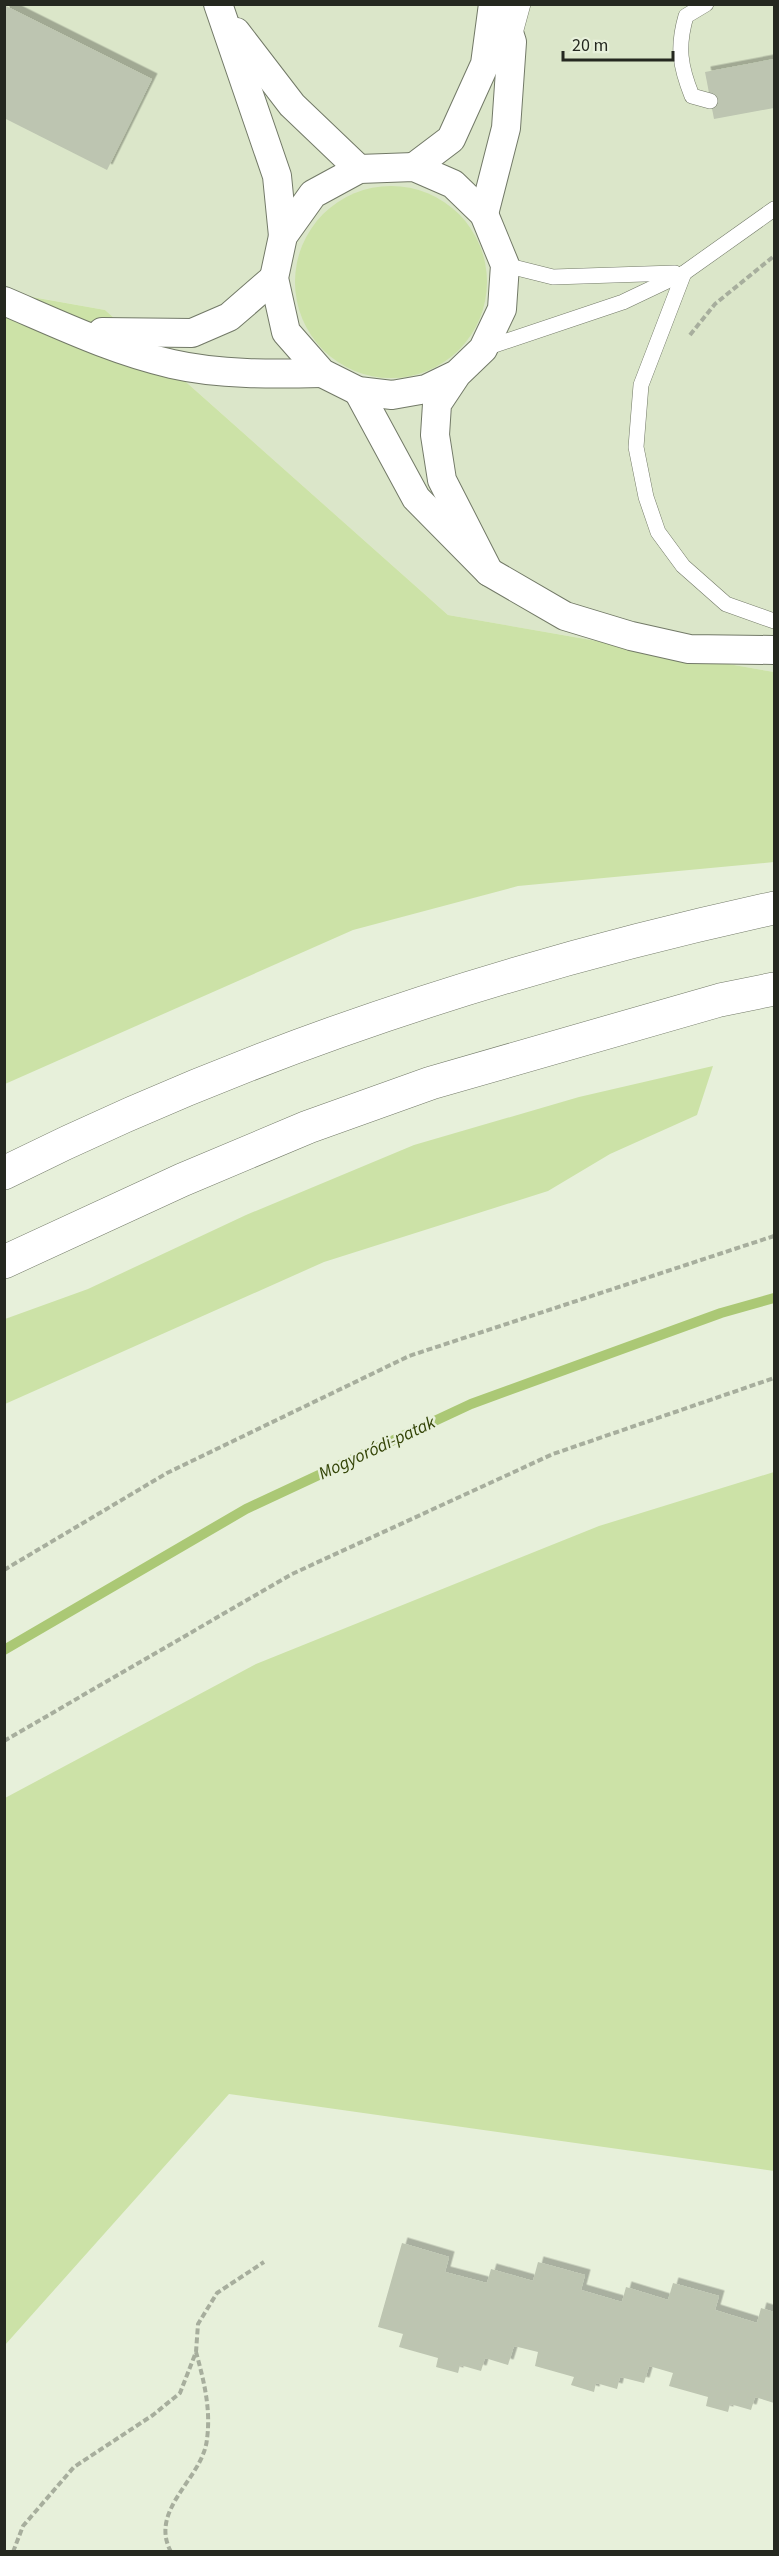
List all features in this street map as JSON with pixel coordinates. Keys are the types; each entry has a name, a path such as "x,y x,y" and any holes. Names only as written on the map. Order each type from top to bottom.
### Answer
{"highway":[{"path":"4,1173 225,1074 483,981 652,935 774,908"},
{"path":"4,1262 202,1171 308,1127 431,1083 720,1000 774,989"}],"street":[{"path":"414,167 451,139 485,64 493,4"},
{"path":"484,214 506,128 512,42 500,4"},
{"path":"220,9 292,105 359,169"},
{"path":"220,9 277,176 283,236 274,278 286,332 322,373 358,391 392,395 426,389 457,374"},
{"path":"283,236 313,194 359,169 414,167 453,184 484,214 505,265 502,309 483,348 457,374 437,404 435,435 442,480 489,572"},
{"path":"76,332 192,333 229,317 274,278"},
{"path":"4,301 76,332 172,364 261,375 322,373"},
{"path":"358,391 416,498 489,572 565,616 631,636 689,649 774,650"}],"lane":[{"path":"512,42 523,4"},
{"path":"706,4 686,16 679,39 683,73 692,96 711,100"},
{"path":"483,348 623,302 684,273 774,209"},
{"path":"505,265 554,277 684,273"},
{"path":"684,273 641,386 636,447 646,497 658,532 683,566 726,604 774,621"}],"path":[{"path":"687,338 715,304 774,256"},
{"path":"4,1570 167,1473 409,1356 774,1236"},
{"path":"4,1741 292,1574 553,1454 774,1378"},
{"path":"13,2552 23,2526 75,2467 153,2415 180,2393 196,2352 198,2324 217,2293 264,2262"},
{"path":"171,2552 166,2542 166,2516 192,2475 207,2441 207,2394 196,2352"}],"shaded area":[{"path":"4,5 774,5 774,672 448,615 105,310 5,292"}],"green space":[{"path":"391,186 419,190 444,202 459,214 471,229 483,254 487,282 483,310 471,335 459,350 444,362 419,374 391,378 363,374 338,362 323,350 311,335 299,310 295,282 299,254 311,229 323,214 338,202 363,190"},
{"path":"4,292 105,310 448,615 774,672 774,862 518,886 353,930 5,1084"},
{"path":"713,1066 697,1115 610,1154 548,1191 324,1262 5,1404 5,1319 88,1289 246,1215 414,1145 579,1097"},
{"path":"774,1472 774,2171 229,2094 5,2345 5,1798 256,1664 599,1526"}],"building":[{"path":"4,5 152,79 107,170 4,118"},
{"path":"774,59 774,108 714,119 705,72"},
{"path":"402,2243 449,2257 445,2272 487,2283 491,2269 533,2281 538,2262 585,2275 581,2290 622,2302 626,2287 668,2300 673,2283 719,2296 715,2310 757,2323 761,2308 774,2312 774,2403 755,2397 751,2410 730,2404 728,2412 706,2406 708,2397 669,2386 673,2373 649,2366 644,2383 620,2377 617,2389 596,2383 594,2392 571,2385 574,2377 535,2366 538,2352 514,2346 508,2365 485,2358 481,2371 460,2365 458,2373 436,2367 438,2358 399,2347 403,2334 378,2327"}],"waterway":[{"name":"Mogyoródi-patak","path":"4,1650 246,1509 471,1404 721,1313 774,1298"}]}
